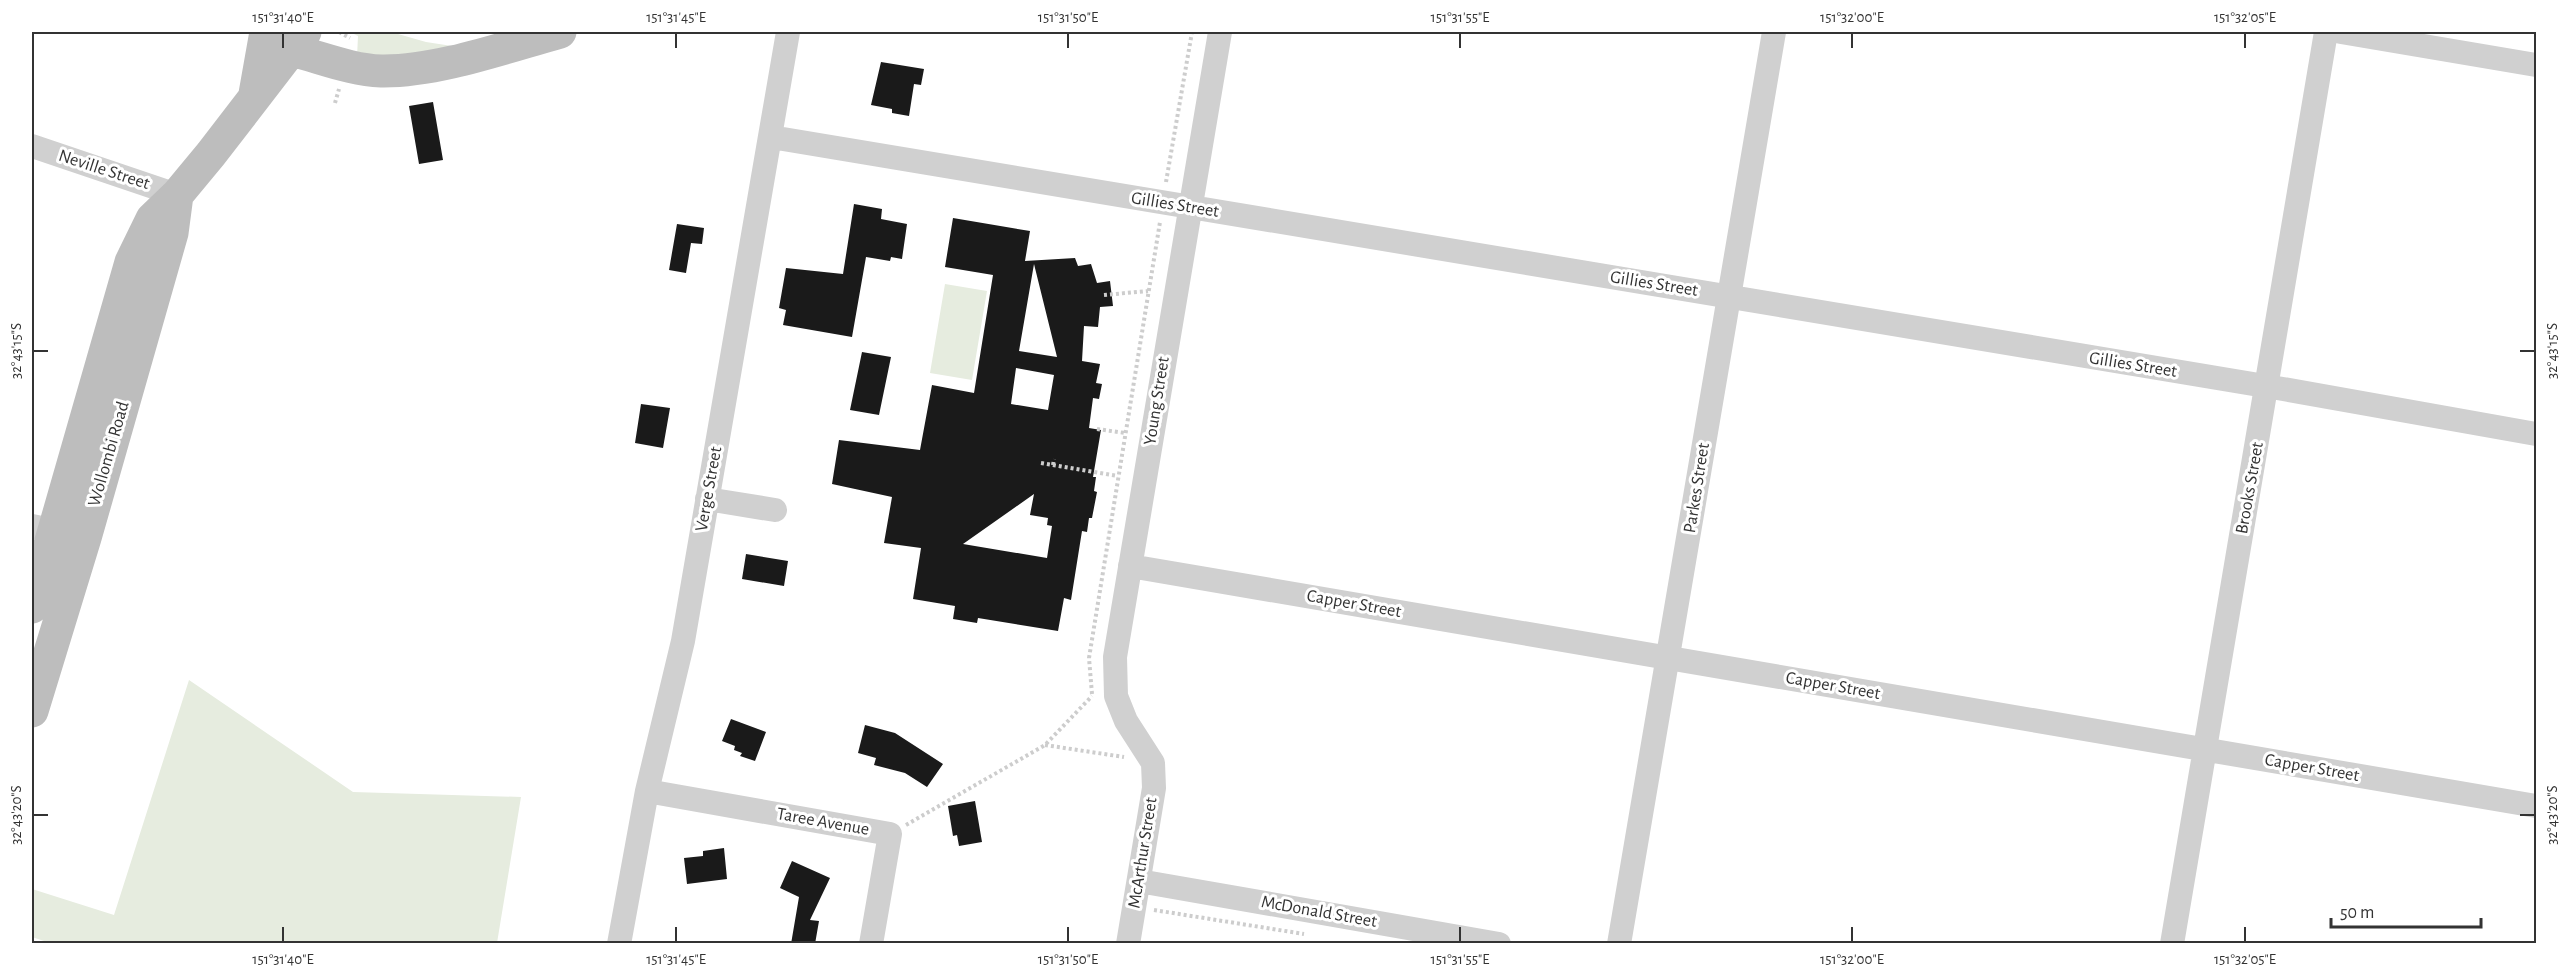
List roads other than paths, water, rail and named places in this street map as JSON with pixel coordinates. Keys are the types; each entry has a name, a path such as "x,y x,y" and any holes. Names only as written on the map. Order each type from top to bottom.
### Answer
{"main road":[{"path":"177,195 254,102 287,38 378,71 401,70 487,53 560,32"},
{"name":"Wollombi Road","path":"32,607 57,531 172,233 177,195"},
{"name":"Wollombi Road","path":"32,711 57,531"}],"street":[{"name":"Verge Street","path":"619,944 647,791 682,641 788,32"},
{"name":"Young Street","path":"1153,763 1126,721 1116,696 1115,657 1220,32"},
{"name":"Parkes Street","path":"1619,944 1774,32"},
{"name":"Brooks Street","path":"2172,944 2326,32"},
{"path":"2341,32 2536,65"},
{"name":"Gillies Street","path":"771,136 2536,434"},
{"name":"Neville Street","path":"32,146 177,195"},
{"path":"707,499 775,510"},
{"name":"Capper Street","path":"1130,566 1668,656 2536,806"},
{"name":"McArthur Street","path":"1128,944 1154,788 1153,763"},
{"name":"Taree Avenue","path":"647,791 890,834 871,944"},
{"name":"McDonald Street","path":"1139,881 1499,944"}]}
